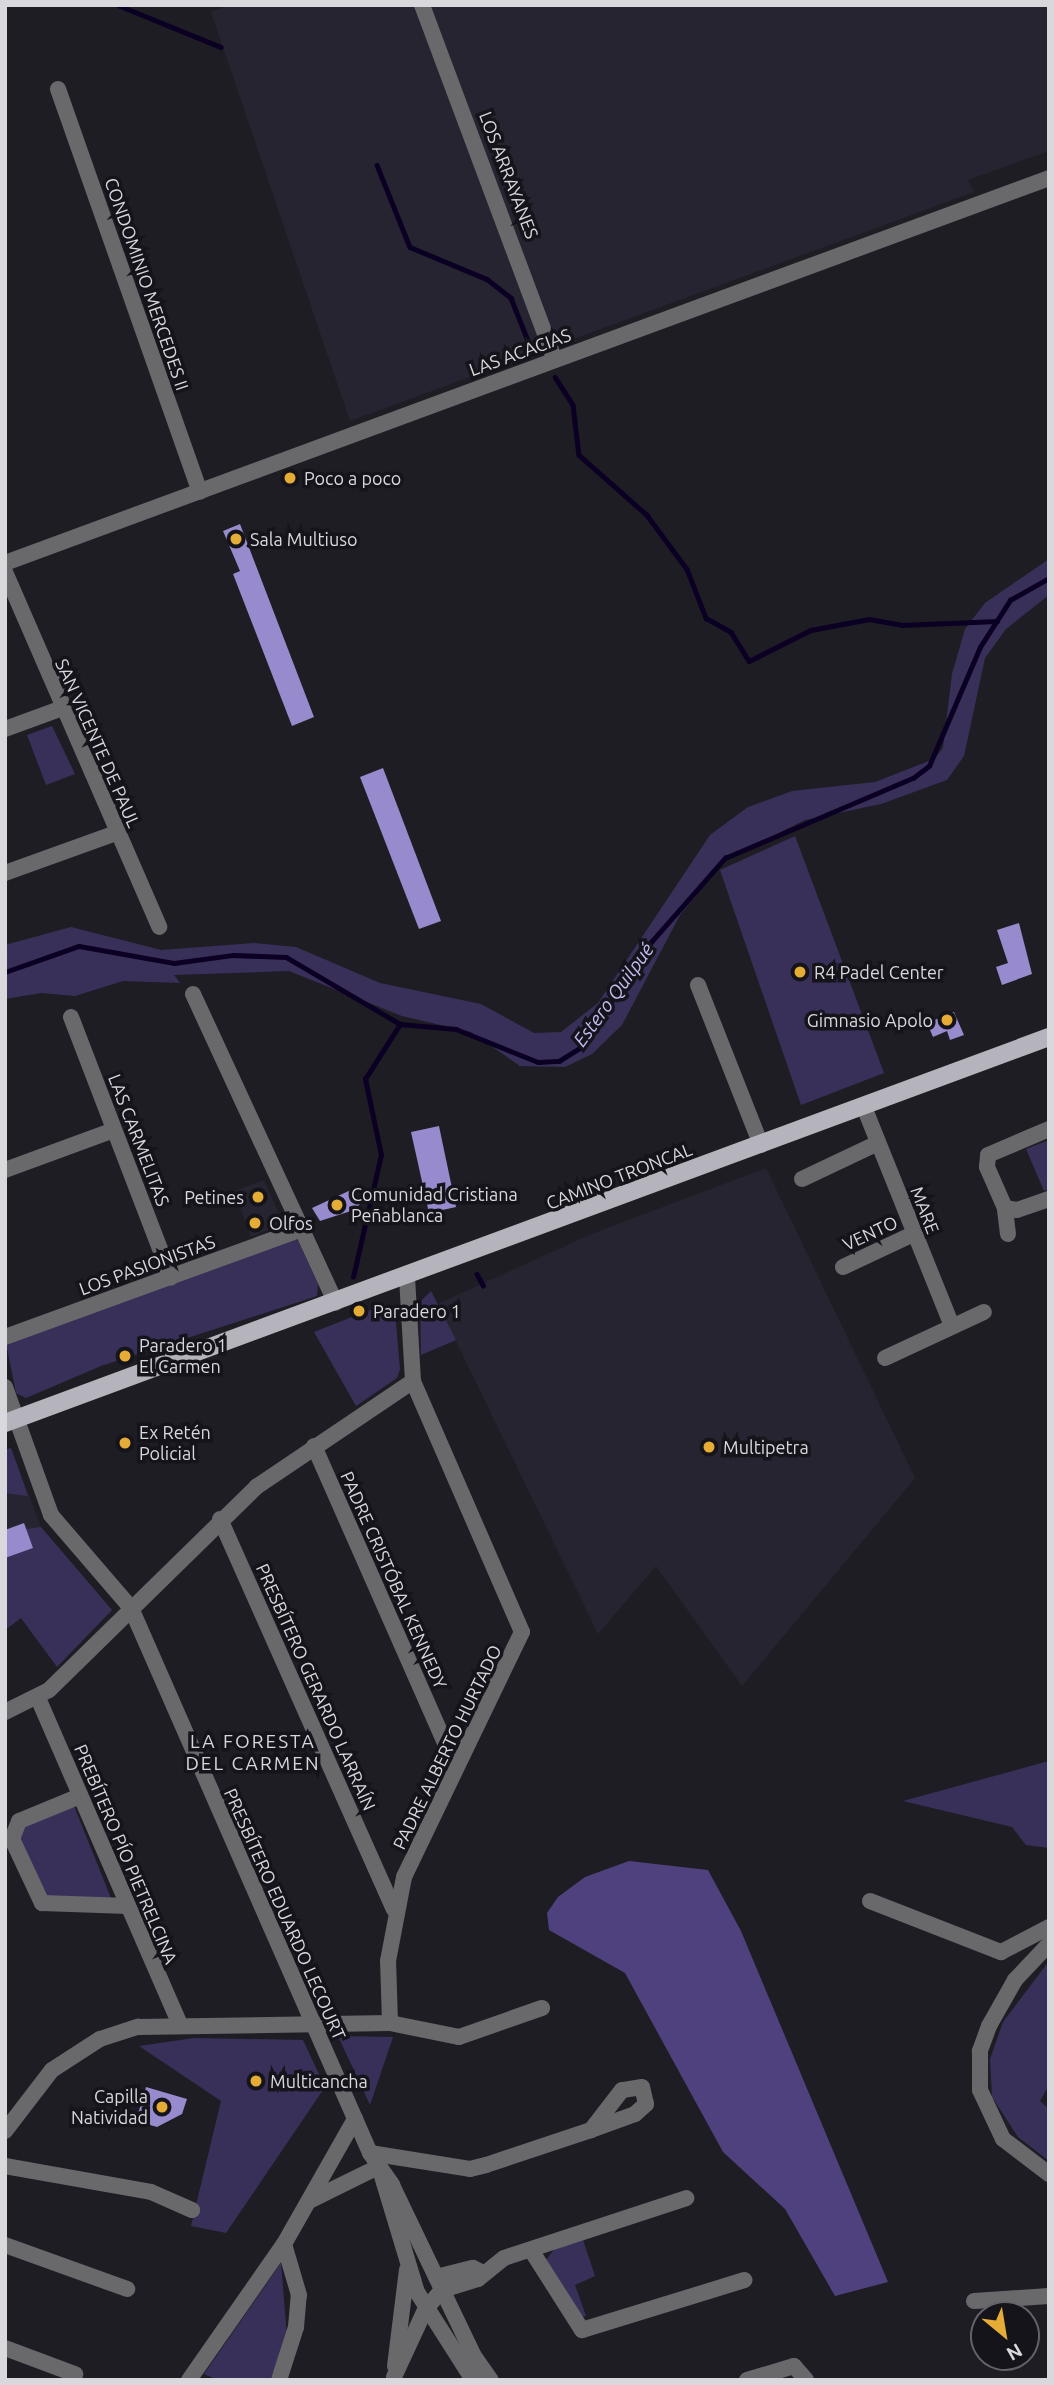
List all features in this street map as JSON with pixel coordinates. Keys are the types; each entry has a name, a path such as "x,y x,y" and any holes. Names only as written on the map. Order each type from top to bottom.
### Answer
{"main road":[{"name":"CAMINO TRONCAL","path":"11,1421 407,1278 1049,1037"}],"street":[{"name":"LOS ARRAYANES","path":"422,5 555,360"},
{"name":"CONDOMINIO MERCEDES II","path":"58,89 200,492"},
{"name":"LAS ACACIAS","path":"5,564 1049,178"},
{"name":"SAN VICENTE DE PAUL","path":"5,572 60,709 159,927"},
{"path":"5,729 60,709"},
{"path":"5,873 116,833"},
{"path":"698,985 761,1145"},
{"path":"193,994 337,1303"},
{"name":"LAS CARMELITAS","path":"71,1017 171,1276"},
{"name":"MARE","path":"864,1107 952,1326"},
{"path":"1008,1234 1005,1208 987,1167 988,1155 1049,1129"},
{"path":"5,1170 114,1130"},
{"path":"802,1179 878,1143"},
{"path":"1005,1208 1017,1210 1049,1199"},
{"name":"LOS PASIONISTAS","path":"5,1337 302,1228"},
{"name":"VENTO","path":"843,1267 913,1234"},
{"path":"5,1712 38,1698 220,1519 314,1447 413,1381 407,1278"},
{"path":"885,1358 984,1312"},
{"name":"PADRE ALBERTO HURTADO","path":"390,2023 388,1961 394,1909 456,1768 522,1632 413,1381"},
{"name":"PRESBÍTERO EDUARDO LECOURT","path":"5,1388 11,1421 51,1515 131,1608 397,2213 439,2283 491,2380"},
{"name":"PADRE CRISTÓBAL KENNEDY","path":"314,1447 456,1768"},
{"name":"PRESBÍTERO GERARDO LARRAÍN","path":"220,1519 394,1909"},
{"name":"PREBÍTERO PÍO PIETRELCINA","path":"38,1698 180,2024"},
{"path":"80,1797 19,1821 12,1839 42,1903 128,1906"},
{"path":"870,1901 1002,1952 1049,1927"},
{"path":"1049,1944 1015,1980 995,2015 981,2051 980,2090 1003,2139 1049,2174"},
{"path":"5,2131 35,2088 76,2053 138,2026 180,2024 313,2027 390,2023 459,2037 542,2008"},
{"path":"193,2379 284,2244 355,2119"},
{"path":"311,2200 376,2164 470,2169 591,2130"},
{"path":"5,2166 151,2192 192,2210"},
{"path":"393,2378 439,2283 483,2273 504,2258 686,2198"},
{"name":"PRESBÍTERO EDUARDO LECOURT","path":"397,2213 407,2264 425,2309 473,2380"},
{"path":"279,2380 296,2327 299,2295 284,2244"},
{"path":"5,2245 127,2289"},
{"path":"531,2250 582,2330 745,2280"},
{"path":"393,2378 407,2264"},
{"path":"974,2301 1049,2296"},
{"path":"5,2348 75,2374"},
{"path":"747,2380 794,2366 806,2380"}],"shaded area":[{"path":"228,5 1049,5 1049,151 968,180 974,192 350,421 211,12"},
{"path":"1049,559 1049,595 1006,629 985,658 964,756 947,780 881,804 805,820 726,859 680,915 622,1025 592,1054 565,1067 520,1066 471,1032 402,1016 289,971 174,975 180,983 123,981 75,996 41,993 5,999 5,945 71,927 161,950 254,943 296,947 380,983 481,1004 534,1033 561,1032 598,1003 710,835 748,807 792,791 875,782 934,759 943,748 952,674 965,629 985,603"},
{"path":"52,726 75,774 46,785 27,735"},
{"name":"R4 Padel Center","path":"795,836 884,1073 801,1105 720,870"},
{"path":"1049,1140 1049,1189 1044,1191 1026,1149"},
{"path":"766,1168 915,1478 742,1686 656,1566 598,1634 438,1304 589,1235"},
{"path":"264,1180 281,1218 277,1226 251,1237 234,1191"},
{"path":"291,1237 298,1241 318,1284 317,1296 101,1366 26,1398 16,1393 6,1343"},
{"path":"431,1291 456,1340 421,1355 420,1302"},
{"path":"385,1304 395,1312 400,1369 397,1378 356,1406 314,1332"},
{"path":"11,1448 41,1527 51,1539 5,1558 5,1450"},
{"path":"11,1448 28,1496 5,1493 5,1450"},
{"path":"41,1527 112,1610 57,1667 21,1618 5,1630 5,1558 26,1529"},
{"path":"1049,1761 1049,1848 1026,1845 1012,1827 903,1801"},
{"path":"74,1806 113,1903 45,1900 15,1840 26,1826"},
{"path":"629,1861 708,1870 741,1931 888,2282 835,2296 785,2209 723,2152 625,1973 549,1930 547,1913 558,1897 585,1877"},
{"path":"1049,1961 1049,2085 1040,2101 1049,2109 1049,2161 1018,2137 992,2097 990,2059 1003,2022"},
{"path":"338,2036 393,2037 370,2105"},
{"path":"194,2038 303,2040 325,2087 226,2233 191,2226 221,2101 139,2046"},
{"path":"582,2237 595,2276 575,2285 586,2316 579,2317 546,2260 556,2247"},
{"path":"281,2263 287,2337 270,2380 218,2380 204,2374"}],"building":[{"path":"240,524 314,717 292,726 233,574 240,571 223,531"},
{"path":"383,768 441,921 419,929 360,777"},
{"path":"1019,923 1032,974 1002,985 996,967 1008,963 997,930"},
{"name":"Gimnasio Apolo","path":"954,1012 964,1035 950,1040 947,1031 933,1037 927,1023"},
{"path":"439,1126 456,1207 429,1213 411,1132"},
{"name":"Comunidad Cristiana Peñablanca","path":"353,1189 361,1203 354,1210 320,1221 312,1208"},
{"path":"24,1523 33,1548 5,1558 5,1530"},
{"name":"Capilla Natividad","path":"146,2087 187,2099 182,2114 157,2127 136,2121"}],"waterway":[{"path":"118,5 221,47"},
{"path":"377,165 410,247 487,279 511,298 533,353"},
{"path":"555,377 573,405 579,455 647,515 687,569 706,618 731,632 749,661 811,630 869,619 902,625 997,621"},
{"name":"Estero Quilpué","path":"5,972 79,946 174,963 233,955 286,957 400,1024 456,1029 538,1062 559,1061 580,1048 652,941 725,858 913,778 929,766 980,647 1010,600 1049,578"},
{"path":"353,1277 381,1155 365,1079 400,1024"},
{"path":"477,1274 483,1285"}],"place":[{"name":"Poco a poco","path":"290,478"},
{"name":"Sala Multiuso","path":"236,539"},
{"name":"R4 Padel Center","path":"800,972"},
{"name":"Gimnasio Apolo","path":"947,1020"},
{"name":"Petines","path":"258,1197"},
{"name":"Comunidad Cristiana Peñablanca","path":"337,1205"},
{"name":"Olfos","path":"255,1223"},
{"name":"Paradero 1","path":"359,1311"},
{"name":"Paradero 1 El Carmen","path":"125,1356"},
{"name":"Ex Retén Policial","path":"125,1443"},
{"name":"Multipetra","path":"709,1447"},
{"name":"Multicancha","path":"256,2081"},
{"name":"Capilla Natividad","path":"162,2107"}],"district":[{"name":"LA FORESTA DEL CARMEN","path":"253,1753"}]}
